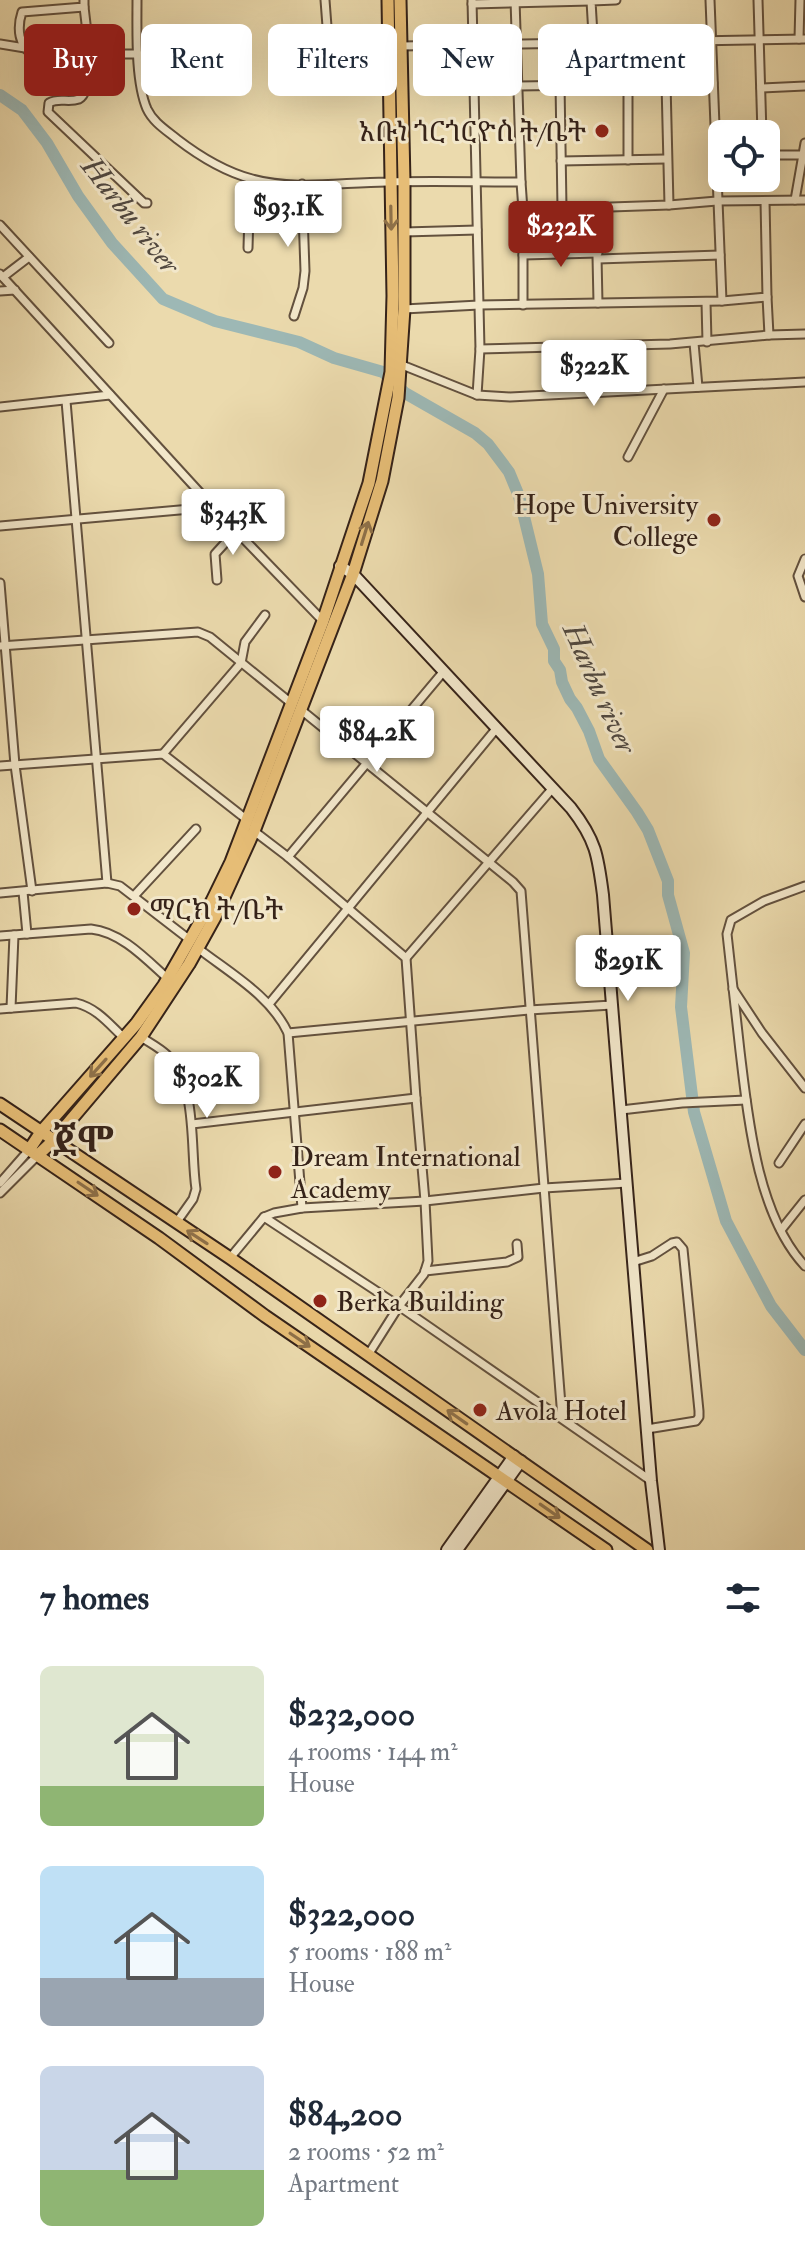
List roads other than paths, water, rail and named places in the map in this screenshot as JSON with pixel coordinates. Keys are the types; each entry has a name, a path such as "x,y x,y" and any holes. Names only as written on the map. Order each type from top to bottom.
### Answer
{"main road":[{"path":"295,706 369,483 394,386 388,0"},
{"path":"394,366 404,309 400,0"},
{"path":"34,1153 53,1141 141,1037 237,871 254,831 262,792 295,706 353,574 382,481 398,398 394,386"},
{"path":"34,1153 41,1132 124,1038 195,945 246,819 262,792"},
{"path":"0,1104 230,1258 648,1550"},
{"path":"18,1116 35,1121 56,1114"},
{"path":"63,1128 74,1154"},
{"path":"0,1130 606,1550"}],"street":[{"path":"43,0 43,10"},
{"path":"137,0 138,54 147,110 154,121 196,153 250,179 302,184 521,182"},
{"path":"325,0 327,24"},
{"path":"473,24 472,2 616,0"},
{"path":"710,0 711,24"},
{"path":"758,0 762,120"},
{"path":"714,41 802,39 800,0"},
{"path":"515,1 516,24"},
{"path":"591,1 593,24"},
{"path":"24,46 19,17 25,11 84,4 86,24"},
{"path":"0,44 24,48"},
{"path":"402,46 413,46"},
{"path":"125,54 138,54"},
{"path":"761,88 805,86"},
{"path":"714,95 716,120"},
{"path":"83,96 74,100 56,99 46,109 147,203"},
{"path":"475,96 480,349 477,395"},
{"path":"519,96 523,305"},
{"path":"560,96 562,208"},
{"path":"628,96 628,160"},
{"path":"666,96 669,205"},
{"path":"795,200 805,143"},
{"path":"780,155 803,155"},
{"path":"561,161 666,159"},
{"path":"248,248 250,179"},
{"path":"294,316 305,271 302,184"},
{"path":"717,192 722,301"},
{"path":"523,210 805,200"},
{"path":"765,201 769,335"},
{"path":"596,209 598,303"},
{"path":"0,225 109,343"},
{"path":"404,232 477,230"},
{"path":"523,255 720,255"},
{"path":"29,257 2,276 213,507 323,621"},
{"path":"0,291 15,290"},
{"path":"404,309 706,302 767,297"},
{"path":"706,302 707,342"},
{"path":"480,349 694,343 805,334"},
{"path":"694,343 698,387"},
{"path":"394,366 477,395 510,397 805,382"},
{"path":"628,457 664,389"},
{"path":"0,407 110,395"},
{"path":"66,401 107,883"},
{"path":"0,526 213,507"},
{"path":"217,580 215,554 236,531"},
{"path":"805,559 798,576 805,597"},
{"path":"340,566 353,574 581,821 597,852 658,1544 648,1550"},
{"path":"0,583 3,645 28,892 27,934"},
{"path":"163,754 241,663 245,642 265,615"},
{"path":"3,645 198,632 210,637 521,891 562,1418"},
{"path":"288,857 444,671"},
{"path":"269,1004 496,729"},
{"path":"0,766 163,754 246,819"},
{"path":"406,958 552,789"},
{"path":"134,896 196,829"},
{"path":"254,831 406,958 428,1261 425,1271 368,1355"},
{"path":"0,893 107,883 120,886 269,1004 288,1033 302,1208"},
{"path":"805,886 764,901 731,920 727,934 749,1123 770,1207 794,1254 805,1266"},
{"path":"0,936 102,930 132,948 167,978"},
{"path":"11,1008 14,935"},
{"path":"732,987 762,1033 805,1088"},
{"path":"0,1009 66,1003 86,1005 124,1038"},
{"path":"288,1033 612,1005"},
{"path":"141,1037 174,1062 189,1100 196,1194 176,1223"},
{"path":"192,1124 416,1098"},
{"path":"621,1110 746,1100"},
{"path":"779,1163 805,1124"},
{"path":"0,1183 34,1153"},
{"path":"0,1193 34,1153"},
{"path":"230,1258 264,1217 302,1208 425,1201 627,1183"},
{"path":"781,1230 805,1200"},
{"path":"264,1217 399,1306 651,1481"},
{"path":"633,1262 652,1256 672,1243 677,1242 683,1249 699,1411 696,1421 647,1429"},
{"path":"425,1271 507,1262 518,1257 517,1244"},
{"path":"456,1550 517,1459"}],"waterway":[{"name":"Harbu river","path":"0,95 22,110 112,243 163,299 215,321 299,342 334,358 383,372 405,393 475,433 488,444 509,472 519,496 538,574 542,624 554,649 554,661 560,670 562,682 589,731 599,759 648,830 668,881 668,895 684,953 681,1007 694,1112 726,1221 771,1306 805,1350"}],"place":[{"name":"አቡነ ጎርጎርዮስ ት/ቤት","path":"602,131"},
{"name":"Hope University College","path":"714,520"},
{"name":"ማርክ ት/ቤት","path":"134,909"},
{"name":"Dream International Academy","path":"275,1172"},
{"name":"Berka Building","path":"320,1301"},
{"name":"Avola Hotel","path":"480,1410"}],"district":[{"name":"ጀሞ","path":"83,1139"}]}
